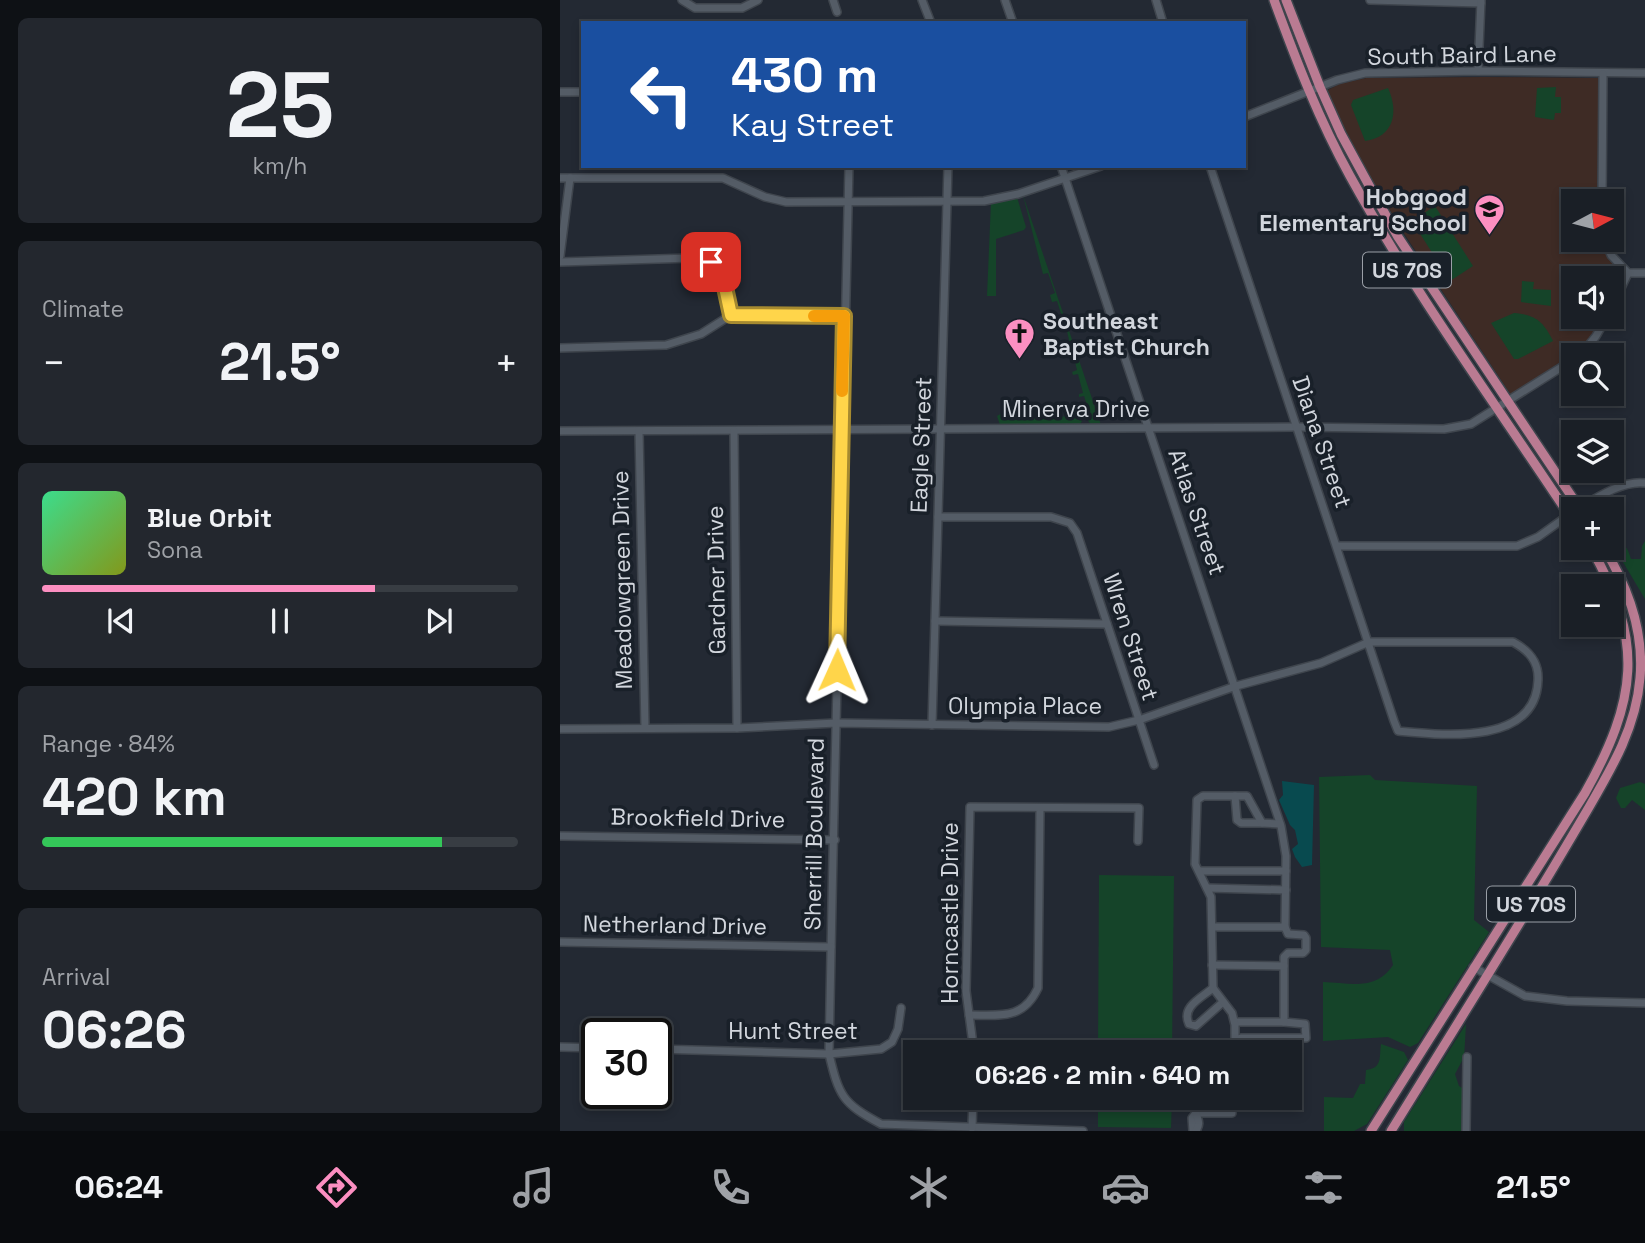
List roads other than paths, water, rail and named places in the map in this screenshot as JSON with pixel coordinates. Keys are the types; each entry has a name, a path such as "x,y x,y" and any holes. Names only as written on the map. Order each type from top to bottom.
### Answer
{"main road":[{"name":"US 70S","path":"1274,0 1310,91 1349,174 1374,218 1499,409 1564,497"},
{"name":"US 70S","path":"1286,0 1320,87 1342,134 1398,237 1509,402 1566,497"},
{"name":"US 70S","path":"1599,560 1620,606 1639,665"},
{"name":"US 70S","path":"1391,1131 1614,764 1627,735 1637,703 1639,638 1631,605 1619,572 1612,560"},
{"name":"US 70S","path":"1371,1131 1586,793 1608,752 1638,678"}],"street":[{"path":"682,0 695,8 742,8 758,0"},
{"path":"833,0 837,12"},
{"path":"922,0 930,21"},
{"path":"1005,0 1012,21"},
{"path":"1156,0 1162,21"},
{"path":"1370,0 1481,1 1478,71"},
{"name":"South Baird Lane","path":"1246,116 1364,73 1478,71 1645,74"},
{"path":"1602,189 1604,74"},
{"path":"560,92 581,92"},
{"name":"Sherrill Boulevard","path":"849,168 829,1054 836,1085 852,1109 881,1127 901,1125 1083,1131"},
{"name":"Eagle Street","path":"932,725 948,168"},
{"name":"Atlas Street","path":"1062,168 1280,824 1285,847 1285,928"},
{"path":"560,178 723,178 765,197 786,202 947,203 984,201 1018,194 1095,168"},
{"name":"Diana Street","path":"1211,168 1398,731"},
{"path":"560,256 570,178"},
{"path":"1610,252 1628,273 1645,273"},
{"path":"560,262 691,258 711,262 723,278 731,315"},
{"path":"1624,282 1628,273"},
{"path":"560,348 666,345 701,334 731,315 844,316"},
{"name":"Minerva Drive","path":"560,431 1297,427 1444,429 1471,425 1561,368"},
{"name":"Meadowgreen Drive","path":"639,430 645,728"},
{"name":"Gardner Drive","path":"734,431 737,728"},
{"path":"1601,497 1613,490 1639,482 1645,483"},
{"name":"Wren Street","path":"938,517 1051,517 1070,523 1077,533 1154,765"},
{"path":"1337,546 1517,546 1538,537 1561,521"},
{"path":"935,621 1107,624"},
{"name":"Olympia Place","path":"560,729 737,728 836,723 1109,727 1139,720 1236,686 1321,663 1369,642 1513,642 1525,648 1535,661 1538,677 1532,701 1524,712 1507,726 1480,734 1398,731"},
{"path":"1235,1022 1305,1024 1306,1038 1235,1040 1232,1013 1213,988 1211,897 1195,864 1197,800 1203,796 1247,796 1262,823"},
{"path":"1235,796 1237,820 1241,823 1280,824"},
{"name":"Horncastle Drive","path":"973,1040 966,991 970,807 1139,808 1138,841"},
{"path":"970,1015 1011,1014 1028,1004 1038,988 1040,808"},
{"name":"Brookfield Drive","path":"560,836 835,840"},
{"path":"1199,871 1286,871"},
{"path":"1207,888 1286,890"},
{"path":"1212,927 1285,928 1288,934 1304,936 1307,939 1303,953 1287,953 1284,957 1284,1022"},
{"name":"Netherland Drive","path":"560,942 831,947"},
{"path":"1212,965 1284,966"},
{"path":"1474,967 1525,996 1567,1001 1645,1003"},
{"path":"1213,988 1189,1008 1186,1014 1189,1024 1196,1026 1223,1002"},
{"name":"Hunt Street","path":"672,1049 829,1054 881,1049 892,1042 898,1029 901,1008"},
{"path":"560,1047 581,1048"},
{"path":"1466,1131 1468,1057"},
{"path":"972,1128 973,1110"},
{"path":"1196,1113 1232,1113"},
{"path":"1195,1131 1200,1125 1196,1113"}],"place":[{"name":"Hobgood Elementary School","path":"1490,237"},
{"name":"Southeast Baptist Church","path":"1020,361"}]}
